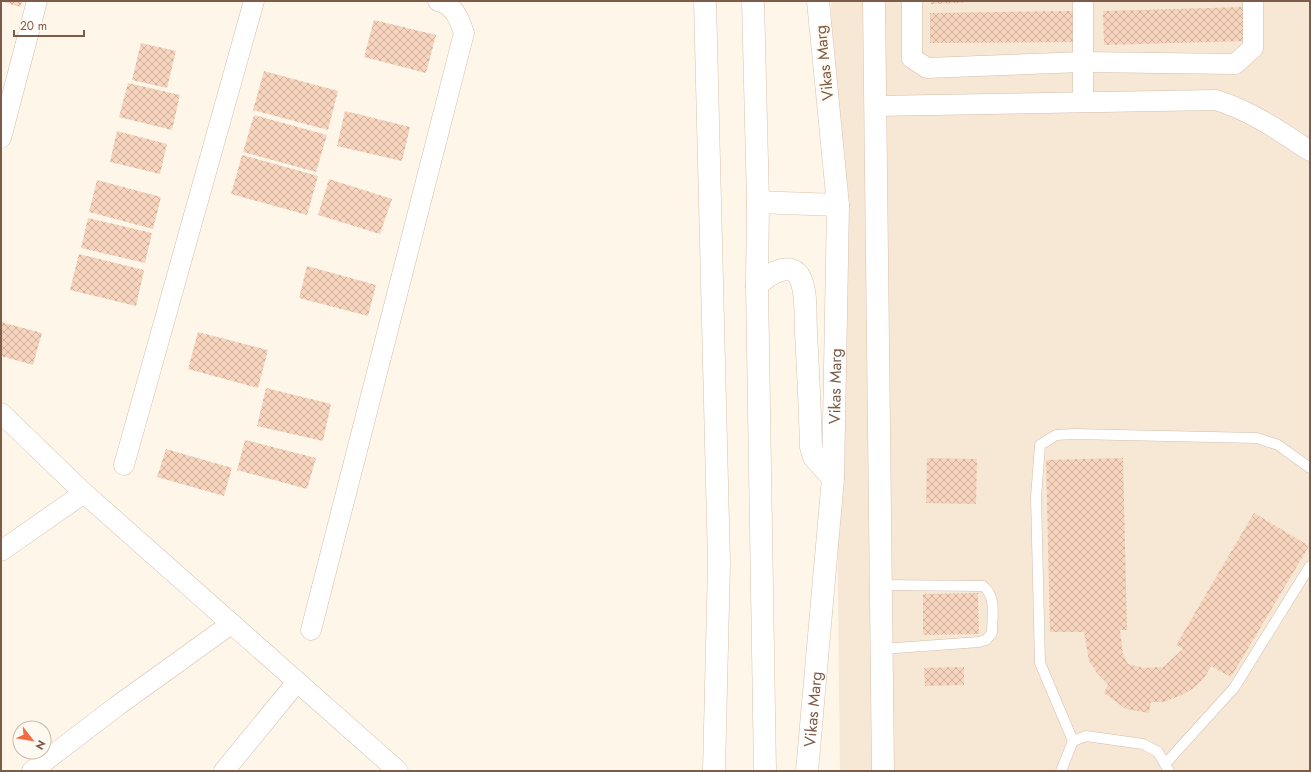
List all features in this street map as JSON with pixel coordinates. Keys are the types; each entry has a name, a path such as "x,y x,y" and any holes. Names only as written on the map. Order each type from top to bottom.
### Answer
{"main road":[{"path":"705,1 719,563 714,771"},
{"path":"753,1 758,202 757,286 765,771"},
{"name":"Vikas Marg","path":"807,771 833,478 838,205 818,1"},
{"path":"874,1 883,771"},
{"path":"758,202 838,205"},
{"path":"757,286 762,279 774,271 790,270 797,273 801,279 805,308 812,448 814,457 833,478"}],"street":[{"path":"1,138 6,99 37,1"},
{"path":"124,465 254,1"},
{"path":"311,630 464,32 458,14 444,2 438,1"},
{"path":"912,1 912,58 927,68 1083,62 1235,64 1253,48 1253,1"},
{"path":"1082,102 1083,1"},
{"path":"875,106 1216,100 1238,107 1265,122 1310,151"},
{"path":"1,413 84,493 398,771"},
{"path":"1,552 84,493"},
{"path":"32,771 117,706 231,624"},
{"path":"224,771 297,682"}],"lane":[{"path":"1061,771 1073,741 1040,663 1036,497 1040,445 1056,435 1074,434 1257,438 1278,445 1310,468"},
{"path":"1073,741 1086,736 1143,744 1158,752 1167,768 1234,688 1310,566"},
{"path":"881,585 983,586 989,590 992,596 992,633 986,640 979,642 882,649"}],"shaded area":[{"path":"831,1 1310,1 1310,771 840,771"}],"building":[{"path":"1,1 22,1 20,7"},
{"path":"931,1 962,1 963,3 931,4"},
{"path":"1245,7 1246,41 1104,45 1103,11"},
{"path":"1073,11 1073,42 930,43 930,13"},
{"path":"374,20 436,35 426,73 364,57"},
{"path":"141,43 176,51 167,88 132,80"},
{"path":"264,71 338,91 328,130 253,110"},
{"path":"128,83 180,95 172,130 119,117"},
{"path":"345,111 410,127 402,161 337,146"},
{"path":"254,115 327,135 316,172 243,152"},
{"path":"117,131 167,144 160,174 110,162"},
{"path":"242,155 318,176 307,215 231,194"},
{"path":"329,179 392,199 380,234 318,215"},
{"path":"97,180 161,197 153,229 89,212"},
{"path":"88,218 152,233 145,263 81,248"},
{"path":"79,254 144,270 136,306 70,290"},
{"path":"307,266 376,285 368,316 299,298"},
{"path":"1,322 42,333 33,365 1,356"},
{"path":"198,332 268,350 258,388 188,369"},
{"path":"266,388 331,404 323,441 257,426"},
{"path":"245,440 316,458 307,489 237,470"},
{"path":"166,449 232,468 224,496 157,477"},
{"path":"927,458 977,459 976,504 926,503"},
{"path":"1123,458 1127,630 1120,630 1123,654 1128,664 1143,668 1163,667 1183,649 1176,645 1254,513 1309,546 1231,677 1211,666 1204,678 1195,687 1184,694 1164,702 1151,702 1149,713 1126,709 1104,693 1108,684 1097,673 1089,661 1084,632 1050,632 1046,460"},
{"path":"978,593 979,634 923,635 923,594"},
{"path":"964,667 964,685 925,686 924,668"}]}
